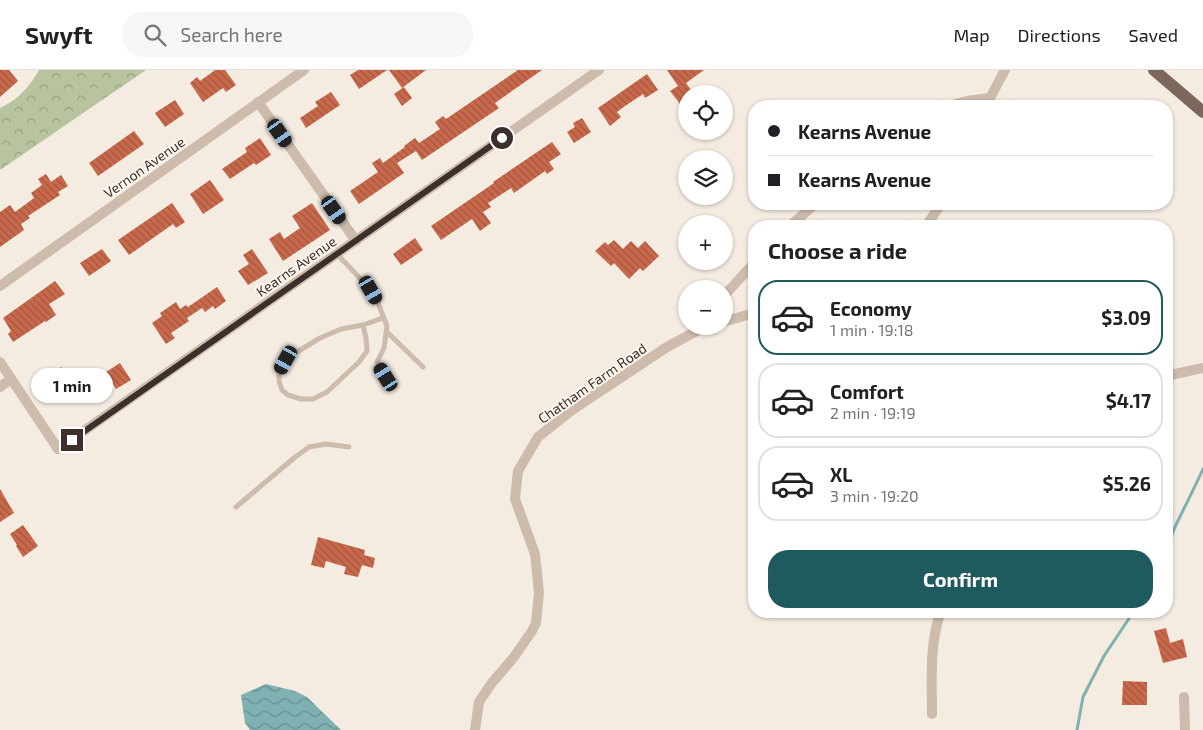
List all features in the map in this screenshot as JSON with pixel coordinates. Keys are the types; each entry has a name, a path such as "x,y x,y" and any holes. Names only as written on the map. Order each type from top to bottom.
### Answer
{"main road":[{"path":"1154,70 1203,112"}],"street":[{"name":"Vernon Avenue","path":"0,286 304,70"},
{"name":"Kearns Avenue","path":"11,379 58,450 599,70"},
{"path":"989,100 1005,70"},
{"path":"258,102 356,241"},
{"path":"797,220 808,210"},
{"path":"733,286 748,270"},
{"path":"733,319 748,315"},
{"name":"Chatham Farm Road","path":"475,730 479,702 491,684 514,657 536,623 539,592 535,554 515,499 518,471 538,437 572,410 667,347 689,335"},
{"path":"0,362 11,379 0,386"},
{"path":"1173,374 1203,368"},
{"path":"932,714 934,639 939,618"},
{"path":"1184,696 1185,730"}],"lane":[{"path":"337,254 371,290 384,318 386,326 384,348 377,362 386,377"},
{"path":"362,325 367,351 359,362 327,392 313,399 301,399 282,390 279,372 286,360 297,352 341,328 362,325 384,318"},
{"path":"386,331 423,367"},
{"path":"236,507 309,447 326,444 349,447"}],"green space":[{"path":"39,70 146,70 0,170 0,108 23,92"}],"water":[{"path":"266,684 295,691 307,697 341,730 250,730 245,723 241,695"}],"building":[{"path":"0,70 9,70 18,81 0,97"},
{"path":"215,70 225,70 236,85 226,92 223,88 203,102 190,83 197,77 200,81"},
{"path":"358,70 387,70 359,89 350,75"},
{"path":"389,70 426,70 402,88"},
{"path":"518,70 542,70 495,103 499,108 422,160 416,151 397,163 404,173 359,204 350,191 378,172 372,163 380,158 383,163 415,138 419,143 440,129 435,122 443,116 446,119"},
{"path":"667,70 704,70 686,83 687,85 678,86"},
{"path":"647,74 658,90 645,98 643,94 617,112 621,117 610,126 598,108"},
{"path":"678,86 678,101 670,91"},
{"path":"404,87 412,98 402,106 394,94"},
{"path":"331,92 340,105 306,128 300,118 318,106 315,102"},
{"path":"175,100 184,114 165,127 155,113"},
{"path":"582,118 591,132 574,143 567,132 575,127 573,123"},
{"path":"134,131 144,144 98,176 89,163"},
{"path":"260,138 271,155 256,165 254,163 230,179 222,169 247,152 245,148"},
{"path":"552,142 561,154 549,162 554,169 547,174 545,171 514,193 511,188 488,203 491,207 483,212 491,223 480,231 472,219 441,240 431,226"},
{"path":"46,174 51,182 61,175 68,186 58,192 60,195 28,216 30,218 21,224 24,230 0,247 0,212 10,205 15,212 34,198 31,193 42,185 38,179"},
{"path":"210,180 224,200 203,214 190,194"},
{"path":"172,203 185,222 176,228 173,224 129,255 118,240"},
{"path":"312,203 330,230 283,261 269,239 280,232 284,239 300,228 292,216"},
{"path":"415,238 423,250 401,265 393,254"},
{"path":"614,240 623,249 631,241 638,248 645,241 659,256 643,271 640,268 629,279 614,263 611,266 595,251 605,242 608,245"},
{"path":"102,249 111,261 89,276 80,263"},
{"path":"252,249 268,273 248,285 238,271 249,264 243,255"},
{"path":"55,281 65,294 49,304 56,315 13,342 8,334 11,331 3,318"},
{"path":"217,287 226,301 215,309 213,306 205,312 202,308 187,318 189,321 171,333 175,338 166,344 152,323 162,316 160,313 176,302 180,309 186,305 188,307"},
{"path":"120,363 131,380 116,389 106,372"},
{"path":"61,367 74,385 71,387 75,393 64,401 47,377"},
{"path":"0,489 14,513 0,522"},
{"path":"23,525 38,546 23,557 10,534"},
{"path":"318,537 365,550 364,555 375,558 373,568 362,565 358,577 344,574 346,567 326,561 324,568 311,565"},
{"path":"1166,628 1170,643 1183,639 1187,657 1163,663 1154,631"},
{"path":"1123,681 1147,682 1147,705 1122,705"}],"waterway":[{"path":"1173,533 1203,469"},
{"path":"1077,730 1083,697 1104,656 1129,618"}],"route":[{"path":"72,440 502,138"}]}
